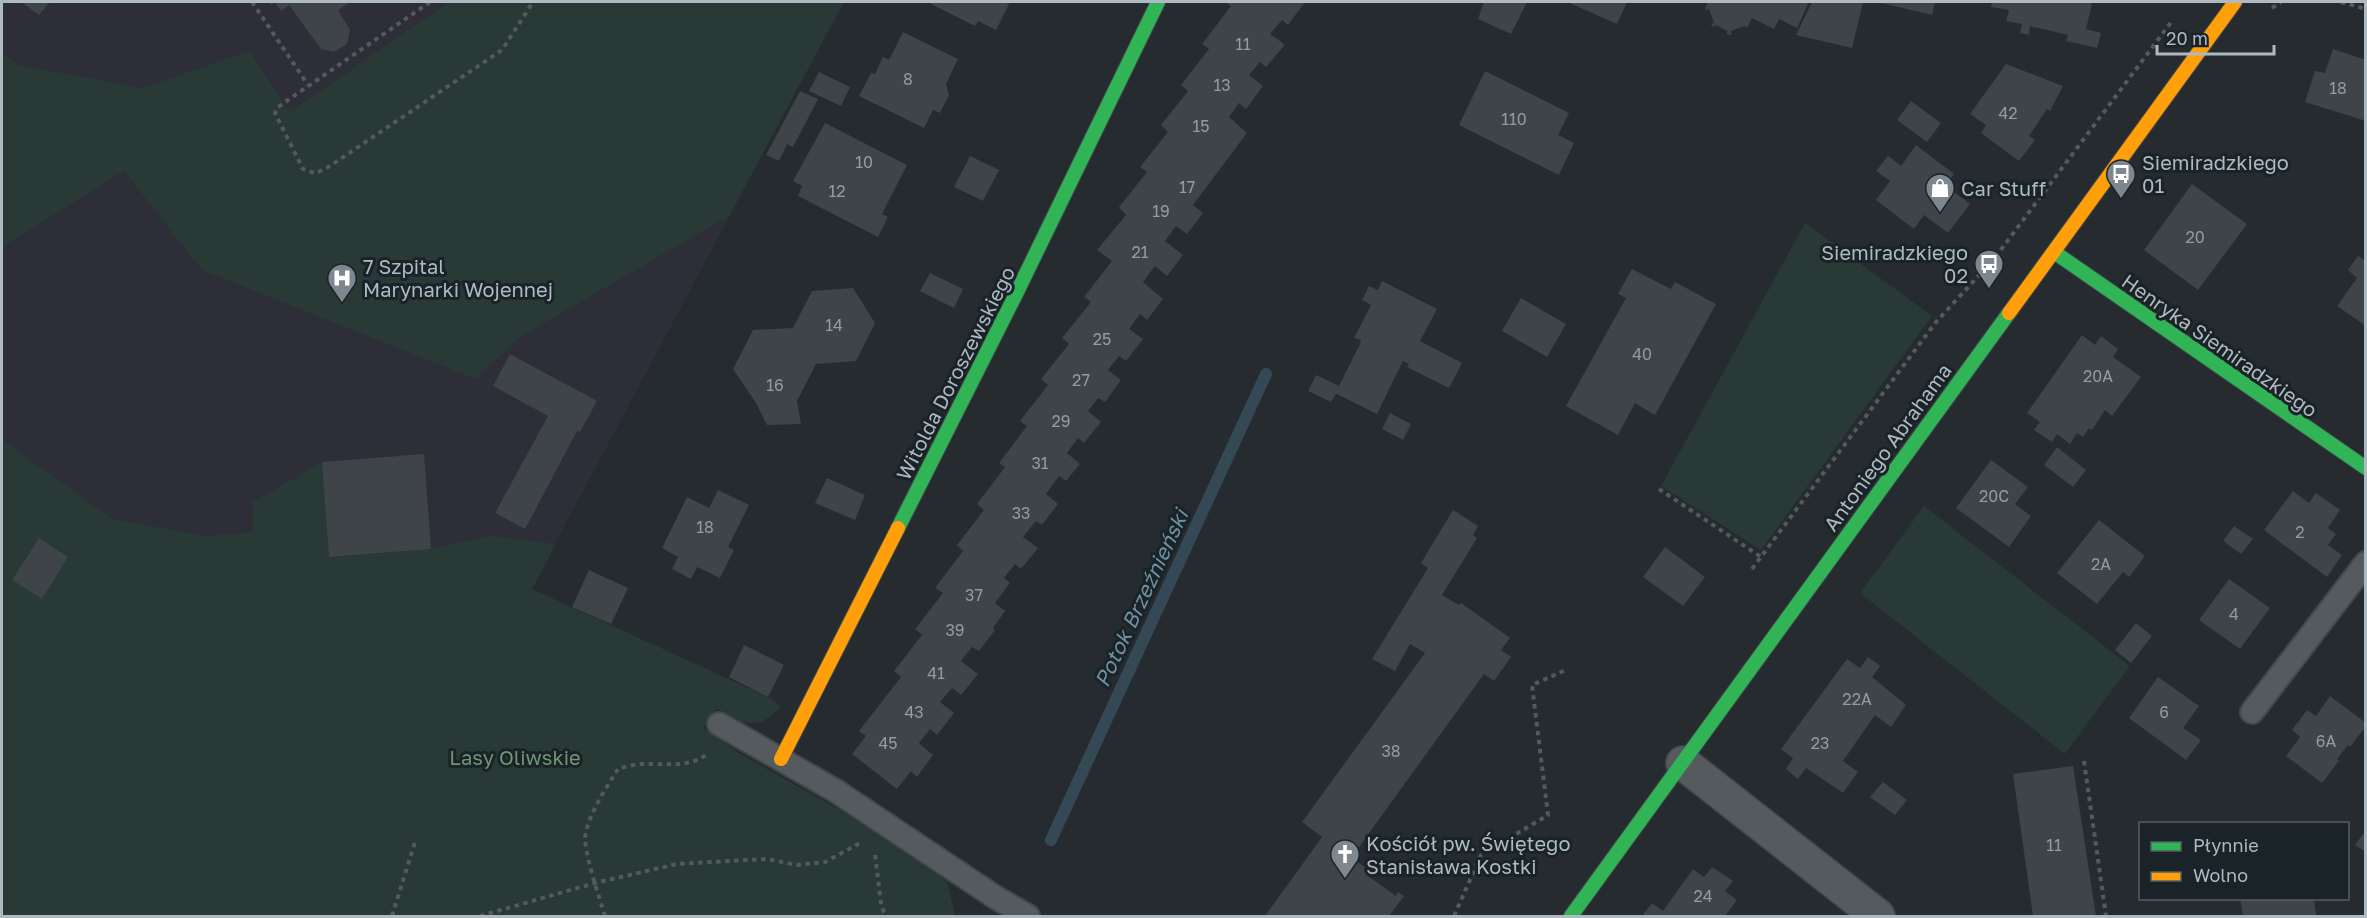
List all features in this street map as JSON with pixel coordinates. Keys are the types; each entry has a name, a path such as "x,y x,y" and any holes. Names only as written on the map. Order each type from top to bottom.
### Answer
{"street":[{"name":"Witolda Doroszewskiego","path":"781,759 1017,292 1158,2"},
{"name":"Antoniego Abrahama","path":"1570,916 2235,2"},
{"name":"Henryka Siemiradzkiego","path":"2054,252 2366,468"},
{"path":"1683,763 1878,916"}],"lane":[{"path":"2252,712 2366,563"},
{"path":"726,728 781,759 878,829 1028,916"}],"path":[{"path":"252,2 308,86"},
{"path":"430,2 278,107 275,113 303,169 314,173 324,171 502,50 533,2"},
{"path":"2342,2 2353,3 2366,9"},
{"path":"1752,569 1936,322 1994,259 2172,21"},
{"path":"1659,489 1761,557"},
{"path":"1454,916 1481,855 1548,815 1532,685 1568,669"},
{"path":"605,916 595,884 585,833 603,791 618,769 640,764 670,766 702,758 726,728"},
{"path":"2084,761 2106,916"},
{"path":"480,916 677,864 767,859 797,865 825,862 878,829 881,903 885,916"},
{"path":"392,916 415,842"}],"shaded area":[{"name":"7 Szpital Marynarki Wojennej","path":"2,2 844,2 531,589 2,669"}],"green space":[{"path":"449,2 844,2 729,216 520,337 476,379 202,270 124,171 2,247 2,52 18,65 142,88 249,51 290,112"},
{"path":"1805,223 1932,316 1761,550 1661,486"},
{"name":"Lasy Oliwskie","path":"2,440 113,519 205,536 253,532 253,502 322,462 329,557 431,549 491,536 556,544 532,589 772,699 781,706 758,723 743,722 717,709 703,728 739,753 919,855 948,884 955,916 2,916"},
{"path":"1924,506 2130,666 2065,754 1860,593"}],"building":[{"path":"21,2 50,2 39,15"},
{"path":"275,2 351,2 338,10 350,30 347,44 334,52 321,49 289,5 281,11"},
{"path":"927,2 1004,2 1009,4 996,30 978,21 975,26"},
{"path":"1225,2 1305,2 1288,25 1282,20 1270,34 1284,44 1283,47 1266,67 1260,62 1249,75 1263,86 1246,109 1239,103 1229,117 1247,133 1193,205 1203,213 1187,234 1176,226 1165,241 1183,255 1167,276 1155,266 1143,282 1163,299 1147,320 1140,314 1129,329 1143,339 1126,361 1119,356 1108,370 1121,380 1105,402 1098,398 1088,411 1101,422 1084,443 1078,438 1067,453 1080,464 1066,481 1059,476 1046,494 1058,504 1042,525 1036,521 1023,537 1038,548 1021,569 1015,564 1004,578 1010,583 995,603 1005,611 993,628 995,630 979,651 972,647 961,661 978,674 961,695 952,688 940,702 954,713 937,735 930,729 919,743 933,755 917,777 911,771 897,789 852,754 866,736 859,731 901,677 894,671 922,635 915,629 943,593 935,588 963,551 957,545 984,510 977,504 1005,467 999,463 1027,426 1020,421 1048,385 1041,379 1069,344 1062,338 1091,302 1084,297 1112,261 1097,250 1126,215 1119,207 1147,172 1140,167 1168,132 1161,125 1188,91 1181,85 1209,49 1202,44 1231,6"},
{"path":"1484,2 1527,2 1511,34 1478,19"},
{"path":"1567,2 1627,2 1617,24"},
{"path":"1708,2 1809,2 1797,28 1779,19 1774,29 1752,18 1747,28 1744,26 1731,31 1732,34 1729,35 1727,31 1716,25 1712,26 1711,24 1714,23 1709,9 1705,8"},
{"path":"1812,2 1863,2 1852,48 1796,35"},
{"path":"1877,2 1935,2 1932,15"},
{"path":"1992,2 2092,3 2086,29 2101,33 2097,48 2066,41 2068,35 2030,26 2029,35 2020,33 2022,24 2006,21 2009,10 1991,7"},
{"path":"903,32 958,59 946,84 949,95 940,113 933,110 924,128 859,96 871,73 875,74 883,57 889,60"},
{"path":"2333,49 2366,60 2366,121 2305,102 2315,71 2325,73"},
{"path":"2006,64 2063,86 2050,111 2047,109 2029,136 2035,140 2019,161 1981,133 1986,125 1970,114"},
{"path":"1485,71 1569,113 1558,135 1574,143 1559,175 1459,125"},
{"path":"819,72 850,87 841,106 809,91"},
{"path":"800,91 818,99 793,147 787,144 779,161 766,155"},
{"path":"1911,101 1941,123 1927,142 1897,120"},
{"path":"825,123 907,165 882,214 888,217 878,237 798,196 802,186 793,181"},
{"path":"1916,145 1954,174 1946,186 1970,204 1948,233 1924,215 1914,229 1876,200 1890,181 1876,171 1888,156 1901,166"},
{"path":"970,156 999,170 983,201 954,187"},
{"path":"2192,184 2247,224 2198,290 2144,250"},
{"path":"2358,256 2366,261 2366,326 2337,306 2357,278 2348,270"},
{"path":"1632,269 1671,289 1675,282 1716,304 1655,415 1635,403 1618,435 1566,406 1626,298 1618,294"},
{"path":"930,273 963,289 954,308 920,291"},
{"path":"1382,281 1437,309 1420,341 1462,363 1449,388 1407,367 1409,364 1403,361 1377,414 1336,394 1331,402 1308,391 1316,375 1339,386 1360,344 1361,340 1354,338 1371,305 1362,300 1369,286 1378,290"},
{"path":"853,288 875,323 856,361 816,364 797,401 801,424 767,425 756,403 733,369 753,330 793,328 812,291"},
{"path":"1521,298 1566,324 1547,357 1502,331"},
{"path":"2082,335 2095,345 2101,336 2118,349 2113,357 2141,377 2112,416 2105,410 2092,430 2089,428 2083,437 2077,433 2070,444 2057,434 2052,442 2034,430 2040,422 2027,413"},
{"path":"510,354 597,401 580,432 577,431 525,529 495,513 548,416 493,386"},
{"path":"1390,413 1411,424 1403,440 1382,429"},
{"path":"2057,447 2086,470 2073,487 2044,465"},
{"path":"424,454 431,549 329,557 322,462"},
{"path":"1991,460 2028,487 2015,504 2031,516 2009,547 1956,508"},
{"path":"827,478 865,495 855,520 815,503"},
{"path":"718,490 749,505 728,547 734,550 720,578 697,567 691,579 672,569 678,557 662,548 687,497 709,508"},
{"path":"2293,491 2309,503 2316,493 2340,510 2328,528 2336,534 2328,545 2342,555 2327,577 2264,530"},
{"path":"1453,510 1478,526 1473,535 1477,538 1442,595 1459,605 1461,603 1510,638 1501,650 1511,657 1494,681 1484,674 1351,858 1371,871 1368,876 1396,896 1398,892 1404,896 1389,916 1265,916 1322,837 1302,822 1425,653 1410,644 1395,671 1372,659 1428,568 1421,563"},
{"path":"2099,520 2145,556 2129,577 2123,572 2097,604 2057,573"},
{"path":"2234,526 2253,539 2241,554 2223,541"},
{"path":"39,538 68,557 42,599 12,580"},
{"path":"1665,547 1705,577 1683,606 1643,577"},
{"path":"589,570 628,588 611,624 572,607"},
{"path":"2229,579 2270,608 2240,649 2199,620"},
{"path":"2136,623 2152,636 2131,663 2115,650"},
{"path":"744,645 784,665 768,697 729,677"},
{"path":"1868,657 1880,666 1872,677 1906,705 1891,727 1875,715 1843,761 1858,772 1843,793 1806,768 1798,779 1786,769 1793,758 1781,749 1847,659 1860,668"},
{"path":"2158,677 2199,706 2183,728 2201,740 2186,760 2129,718"},
{"path":"2330,696 2366,723 2366,726 2350,747 2348,745 2337,759 2339,761 2322,783 2286,756 2300,737 2292,730 2307,710 2316,716"},
{"path":"2073,766 2096,916 2033,916 2013,774"},
{"path":"1883,782 1907,800 1895,815 1870,797"},
{"path":"2366,830 2366,852 2355,845"},
{"path":"1712,867 1733,881 1725,891 1737,900 1725,916 1642,916 1652,903 1663,911 1693,869 1704,877"},
{"path":"2240,900 2314,900 2316,916 2243,916"}],"waterway":[{"name":"Potok Brzeźnieński","path":"1051,840 1266,374"}],"traffic: fast":[{"path":"898,528 1017,292 1158,2"},
{"path":"2054,252 2366,468"},
{"path":"1571,916 2009,313"}],"traffic: slow":[{"path":"2009,313 2235,2"},
{"path":"781,759 898,528"}],"place":[{"name":"Siemiradzkiego 01","path":"2121,200"},
{"name":"Car Stuff","path":"1940,214"},
{"name":"Siemiradzkiego 02","path":"1989,290"},
{"name":"7 Szpital Marynarki Wojennej","path":"342,304"},
{"name":"Kościół pw. Świętego Stanisława Kostki","path":"1345,880"}]}
